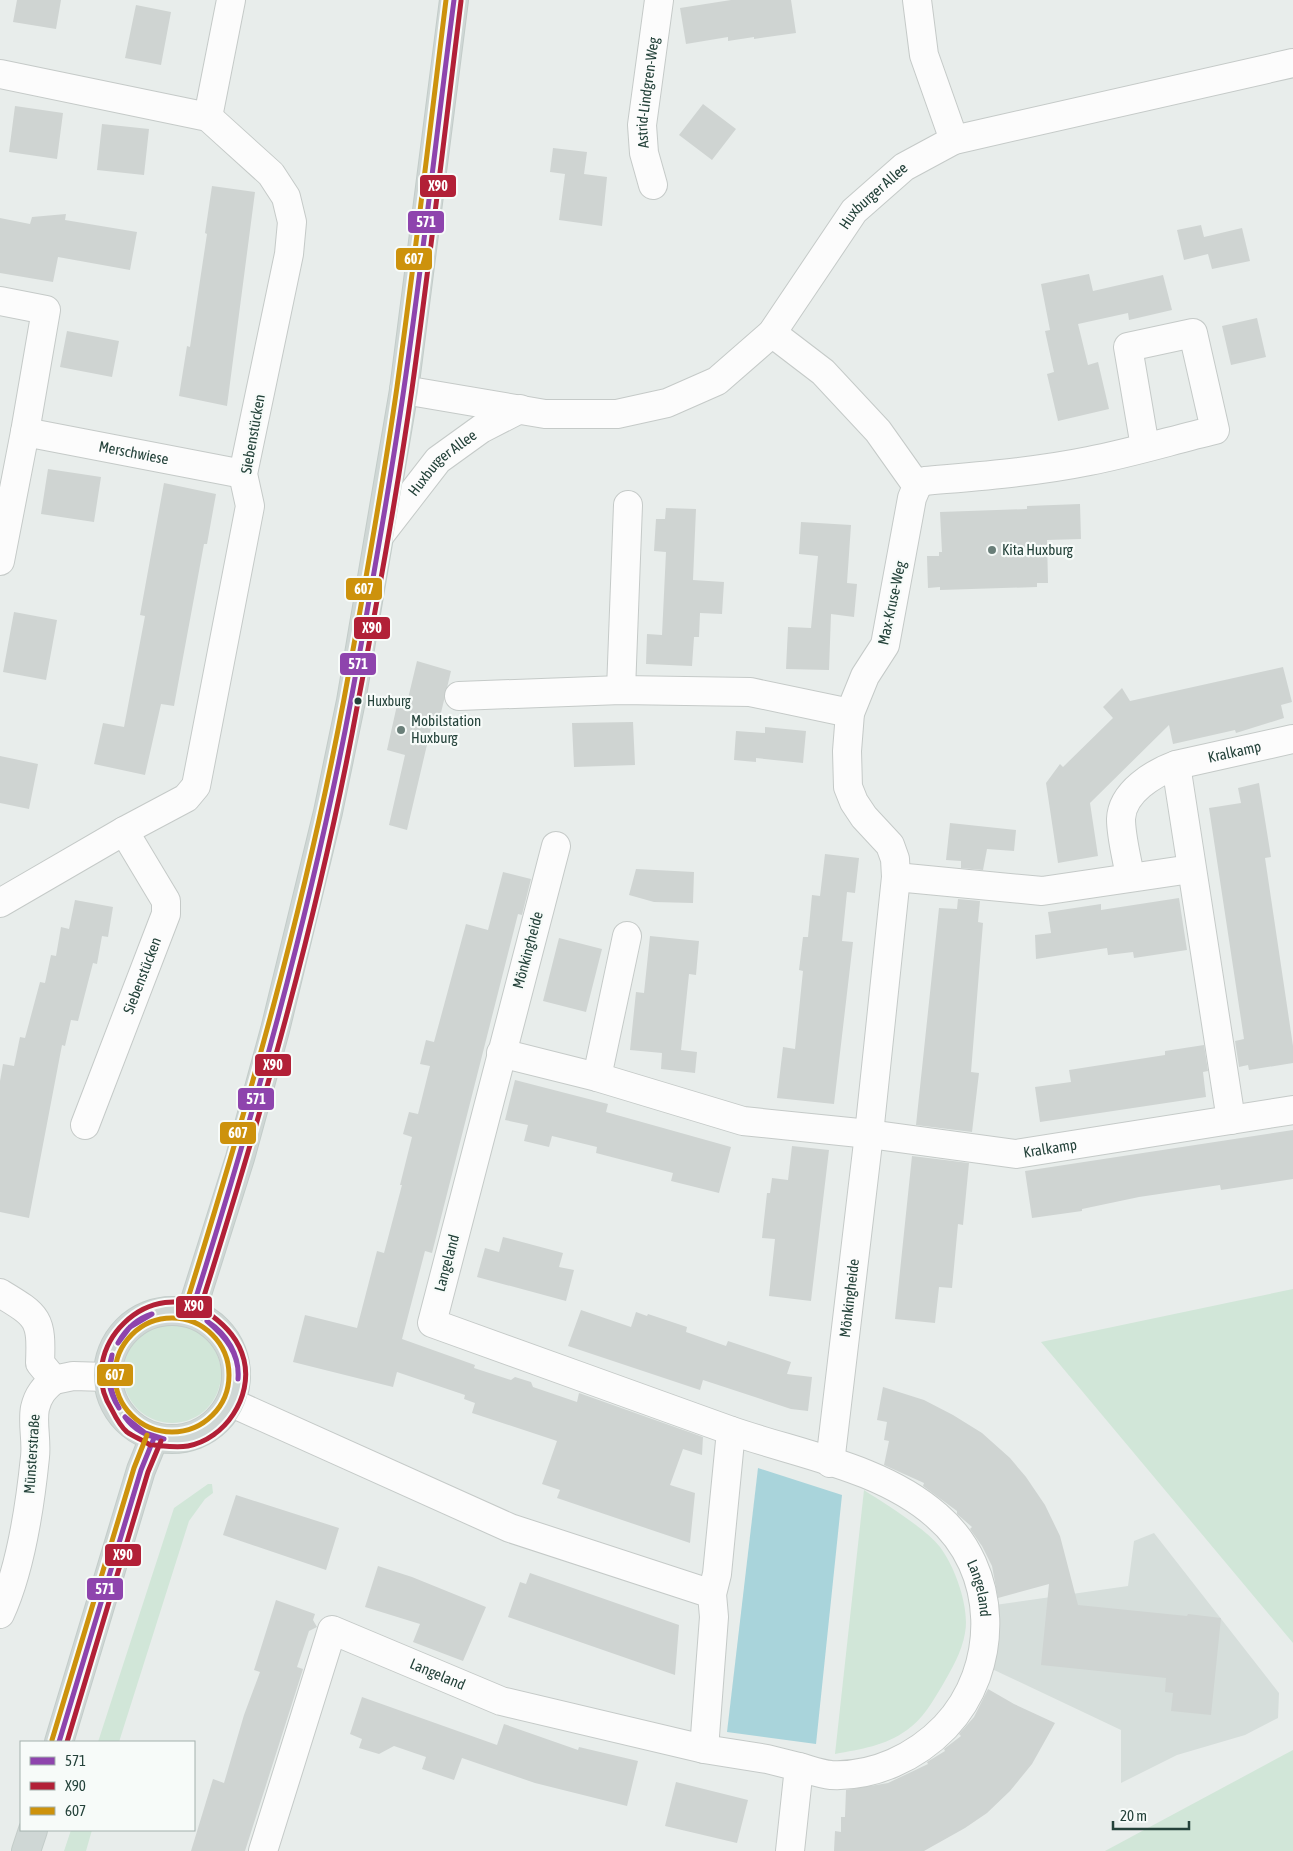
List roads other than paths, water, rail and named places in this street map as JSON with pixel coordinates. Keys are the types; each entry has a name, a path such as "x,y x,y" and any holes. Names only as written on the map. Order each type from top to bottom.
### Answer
{"main road":[{"path":"191,1313 240,1158 276,1030 328,812 380,535 404,390 454,0"},
{"path":"171,1310 191,1313 215,1326 232,1348 238,1376 232,1403 218,1422 199,1435 177,1440 154,1438 130,1425 114,1403 107,1377 110,1357 119,1338 133,1324 157,1312 171,1310"},
{"path":"59,1741 141,1470 154,1438"},
{"path":"26,1851 33,1831"}],"street":[{"path":"0,74 208,117 231,0"},
{"name":"Astrid-Lindgren-Weg","path":"653,185 644,153 642,125 659,0"},
{"path":"917,0 924,55 954,140"},
{"name":"Huxburger Allee","path":"404,390 545,414 617,414 667,403 717,381 772,333 854,211 904,168 954,140 1293,63"},
{"name":"Siebenstücken","path":"0,903 124,831 186,798 196,786 250,506 243,474 288,254 292,222 286,197 271,174 208,117"},
{"path":"0,301 46,310 0,561"},
{"path":"772,333 823,372 878,431 917,486 925,481 1016,472 1089,461 1145,447"},
{"name":"Huxburger Allee","path":"380,535 438,460 481,429 520,409"},
{"name":"Merschwiese","path":"25,432 243,474"},
{"name":"Max-Kruse-Weg","path":"896,877 890,845 864,817 854,802 848,787 847,751 850,713 865,676 885,645 912,498 917,486"},
{"path":"621,690 628,505"},
{"path":"459,696 621,690 750,692 850,713"},
{"name":"Kralkamp","path":"1130,877 1121,819 1124,804 1136,790 1160,771 1176,765 1293,739"},
{"path":"1176,765 1232,1120"},
{"name":"Siebenstücken","path":"85,1125 166,914 166,901 124,831"},
{"name":"Mönkingheide","path":"460,1214 500,1054 556,846"},
{"path":"896,877 1042,891 1191,869"},
{"name":"Mönkingheide","path":"830,1462 869,1134 896,877"},
{"path":"597,1078 627,936"},
{"path":"500,1054 597,1078 743,1121 869,1134"},
{"name":"Kralkamp","path":"869,1134 1016,1154 1293,1110"},
{"name":"Langeland","path":"262,1851 332,1630 501,1701 704,1749 767,1759 830,1775 854,1774 883,1768 912,1754 933,1740 960,1708 976,1680 986,1641 986,1614 980,1583 969,1556 954,1533 938,1516 908,1495 884,1482 830,1462 731,1431 432,1323 460,1214"},
{"path":"0,1293 27,1309 37,1321 41,1337 40,1364 54,1380 73,1376 107,1377"},
{"name":"Münsterstraße","path":"0,1614 7,1599 16,1565 30,1497 35,1455 35,1409 41,1391 54,1380"},
{"path":"232,1403 510,1528 712,1594"},
{"path":"704,1749 714,1617 712,1594 718,1574 731,1431"},
{"path":"790,1851 799,1767"}],"water":[{"path":"758,1468 842,1495 816,1744 727,1732"}],"place":[{"name":"Kita Huxburg","path":"992,550"},
{"name":"Huxburg","path":"358,701"},
{"name":"Mobilstation Huxburg","path":"401,730"}]}
